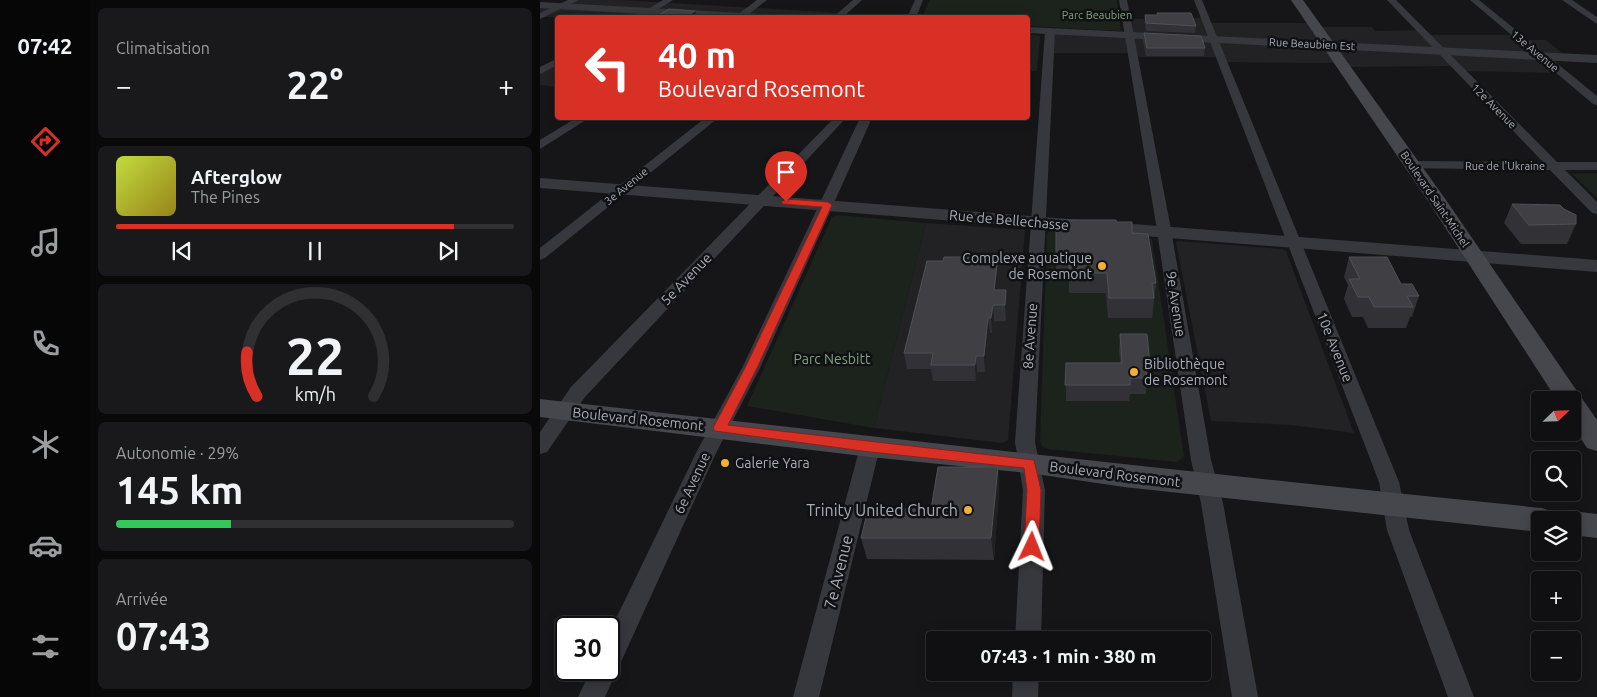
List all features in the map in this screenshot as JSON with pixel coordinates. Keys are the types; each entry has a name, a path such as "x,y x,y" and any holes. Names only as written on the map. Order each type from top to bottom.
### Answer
{"main road":[{"name":"Boulevard Saint-Michel","path":"1297,0 1475,257 1564,391"},
{"name":"Boulevard Rosemont","path":"553,410 870,447 1030,463 1124,476 1531,519"},
{"path":"1581,417 1597,441"},
{"path":"1581,524 1597,526"}],"street":[{"path":"540,16 575,0"},
{"path":"642,15 669,0"},
{"path":"740,15 763,0"},
{"path":"840,15 858,0"},
{"path":"912,15 919,0"},
{"name":"9e Avenue","path":"1124,0 1201,460 1207,484 1245,697"},
{"name":"10e Avenue","path":"1198,0 1389,482 1398,530 1462,697"},
{"name":"12e Avenue","path":"1391,0 1597,210"},
{"name":"13e Avenue","path":"1474,0 1597,102"},
{"path":"1566,0 1597,21"},
{"path":"540,5 720,15"},
{"name":"Rue Beaubien Est","path":"1030,30 1597,59"},
{"name":"8e Avenue","path":"1028,631 1034,490 1030,463 1025,448 1025,434 1050,31"},
{"path":"540,71 555,63"},
{"path":"540,145 580,120"},
{"name":"3e Avenue","path":"540,255 710,120"},
{"name":"5e Avenue","path":"540,447 553,410 578,392 838,120"},
{"name":"6e Avenue","path":"620,637 719,428 751,368 828,205 865,120"},
{"name":"Rue de l'Ukraine","path":"1412,165 1597,166"},
{"name":"Rue de Bellechasse","path":"540,183 1597,266"},
{"name":"7e Avenue","path":"806,697 870,447"},
{"path":"591,697 599,681"},
{"path":"1025,697 1026,681"}],"shaded area":[{"path":"575,0 621,0 840,13 838,15 699,15 649,11 641,15 555,15 555,17 540,17 540,5 561,6"},
{"path":"1204,18 1206,23 1313,23 1316,27 1372,27 1375,31 1421,30 1425,35 1517,35 1523,40 1546,40 1567,57 1543,56 1562,73 1459,71 1453,66 1347,67 1334,63 1222,62 1220,57 1134,57 1133,53 1048,53 1050,31 1129,35 1127,19"},
{"path":"1030,34 1040,36 1037,71 1030,71"},
{"path":"555,64 555,87 540,85 540,73"},
{"path":"926,223 1025,230 1008,440 1003,443 874,428"},
{"path":"1178,241 1281,249 1286,251 1354,433 1292,425 1211,421 1176,243"}],"green space":[{"name":"Parc Beaubien","path":"930,0 1117,0 1121,31 1030,26 1030,15 923,15"},
{"path":"1597,173 1597,198 1572,174"},
{"name":"Parc Nesbitt","path":"837,215 926,223 874,428 747,406 832,217"},
{"path":"1049,231 1152,239 1184,457 1177,462 1043,447 1040,441 1047,234"}],"building":[{"path":"669,9 695,11 688,15 659,15"},
{"path":"1157,13 1191,13 1196,26 1146,23 1145,15 1158,15"},
{"path":"1144,33 1201,36 1205,48 1147,48"},
{"path":"1512,204 1560,205 1576,215 1576,224 1529,225"},
{"name":"Complexe aquatique de Rosemont","path":"1056,220 1116,220 1117,222 1132,222 1132,233 1148,234 1156,283 1152,283 1154,298 1109,298 1107,273 1069,273 1069,259 1056,259"},
{"path":"944,257 998,257 994,290 1006,290 1005,305 993,305 991,318 988,318 984,356 976,356 975,365 931,365 933,353 904,353 927,261 943,261"},
{"path":"1349,257 1387,257 1401,284 1412,284 1419,296 1407,296 1413,307 1374,307 1369,297 1358,297 1349,279 1360,279"},
{"path":"1120,334 1147,334 1150,365 1145,365 1147,378 1130,378 1130,385 1065,385 1066,363 1122,363"},
{"path":"938,467 998,467 991,538 861,538 868,509 931,509"}],"place":[{"name":"Complexe aquatique de Rosemont","path":"1102,266"},
{"name":"Bibliothèque de Rosemont","path":"1134,372"},
{"name":"Galerie Yara","path":"725,463"},
{"name":"Trinity United Church","path":"968,510"}],"route":[{"path":"786,202 828,205 751,368 719,428 870,447 1030,463 1034,490 1032,547"}]}
